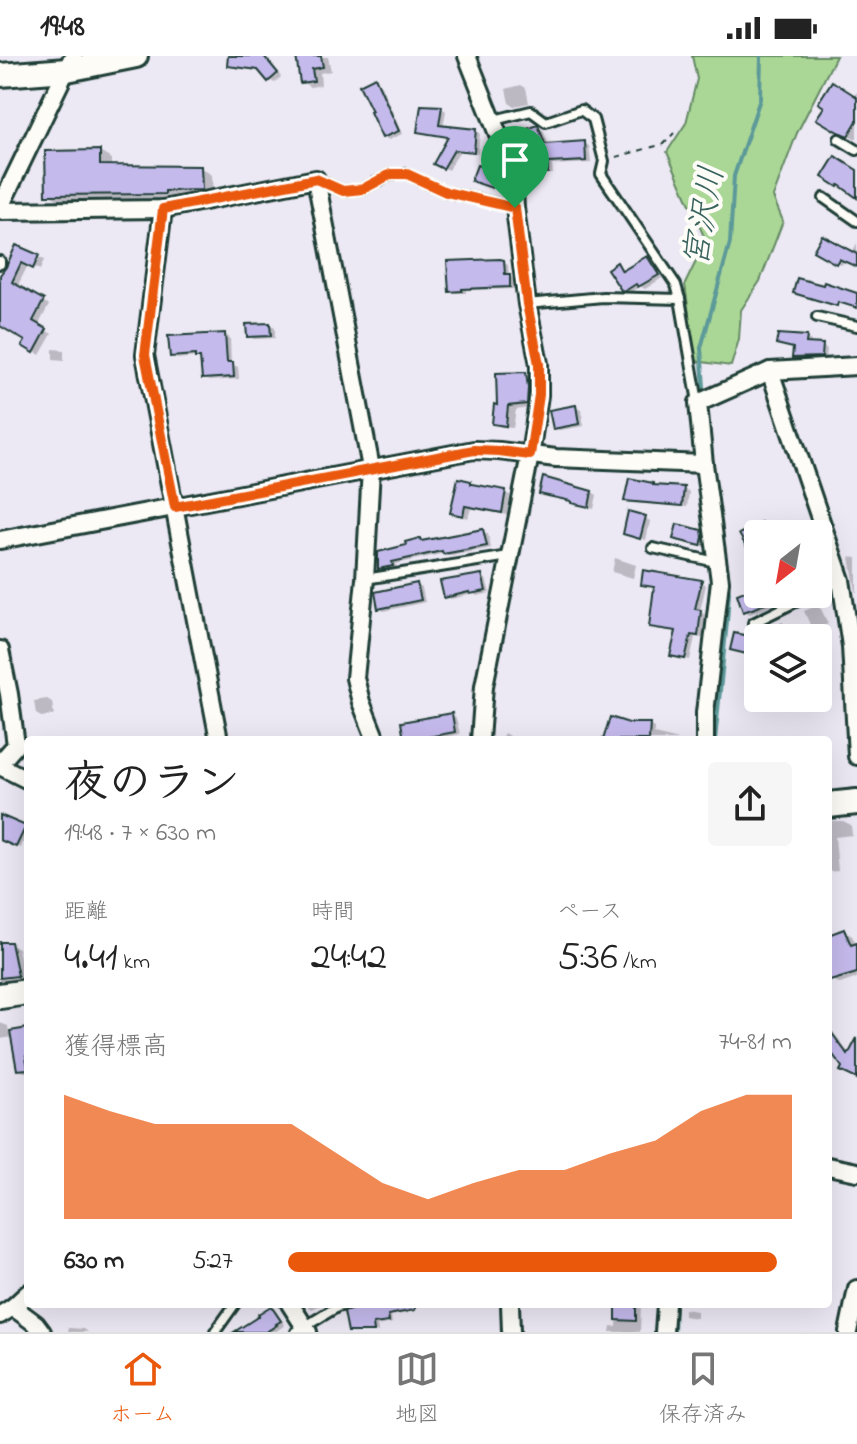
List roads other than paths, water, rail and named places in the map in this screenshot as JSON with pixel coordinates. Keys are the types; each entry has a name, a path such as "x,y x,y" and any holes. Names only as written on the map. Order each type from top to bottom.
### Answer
{"main road":[{"path":"832,805 857,802"},
{"path":"0,996 24,993"}],"street":[{"path":"0,75 136,56"},
{"path":"467,56 513,172 527,304 539,364 539,395 530,455 484,686 480,736"},
{"path":"70,63 0,209 163,209 316,179 371,468 365,579 355,678 374,736"},
{"path":"163,209 145,355 218,736"},
{"path":"705,736 720,581 698,403 770,371 857,366"},
{"path":"770,371 841,580 851,646 857,756"},
{"path":"0,540 474,450 556,458 704,464"},
{"path":"0,650 16,745 0,764 24,778"},
{"path":"832,1167 857,1172"},
{"path":"848,1332 857,1289"},
{"path":"24,1296 7,1311 36,1324 42,1332"},
{"path":"292,1308 303,1330"},
{"path":"510,1308 511,1332"},
{"path":"664,1332 666,1308"}],"lane":[{"path":"494,120 531,111 546,122 581,110 593,119 604,161 601,174 676,285 698,403"},
{"path":"839,139 857,150"},
{"path":"316,179 343,191 363,189 391,174 407,174 446,192 515,208"},
{"path":"824,198 857,221"},
{"path":"527,304 603,297 680,299"},
{"path":"817,317 857,326"},
{"path":"653,548 716,562"},
{"path":"365,579 510,556"},
{"path":"832,584 841,580"},
{"path":"753,623 784,608"},
{"path":"215,1332 232,1308"},
{"path":"303,1330 336,1308"}],"waterway":[{"name":"宮沢川","path":"704,387 701,348 730,243 734,176 760,99 761,56"},
{"name":"宮沢川","path":"715,736 727,621 727,579"},
{"name":"宮沢川","path":"674,1332 675,1308"}]}
